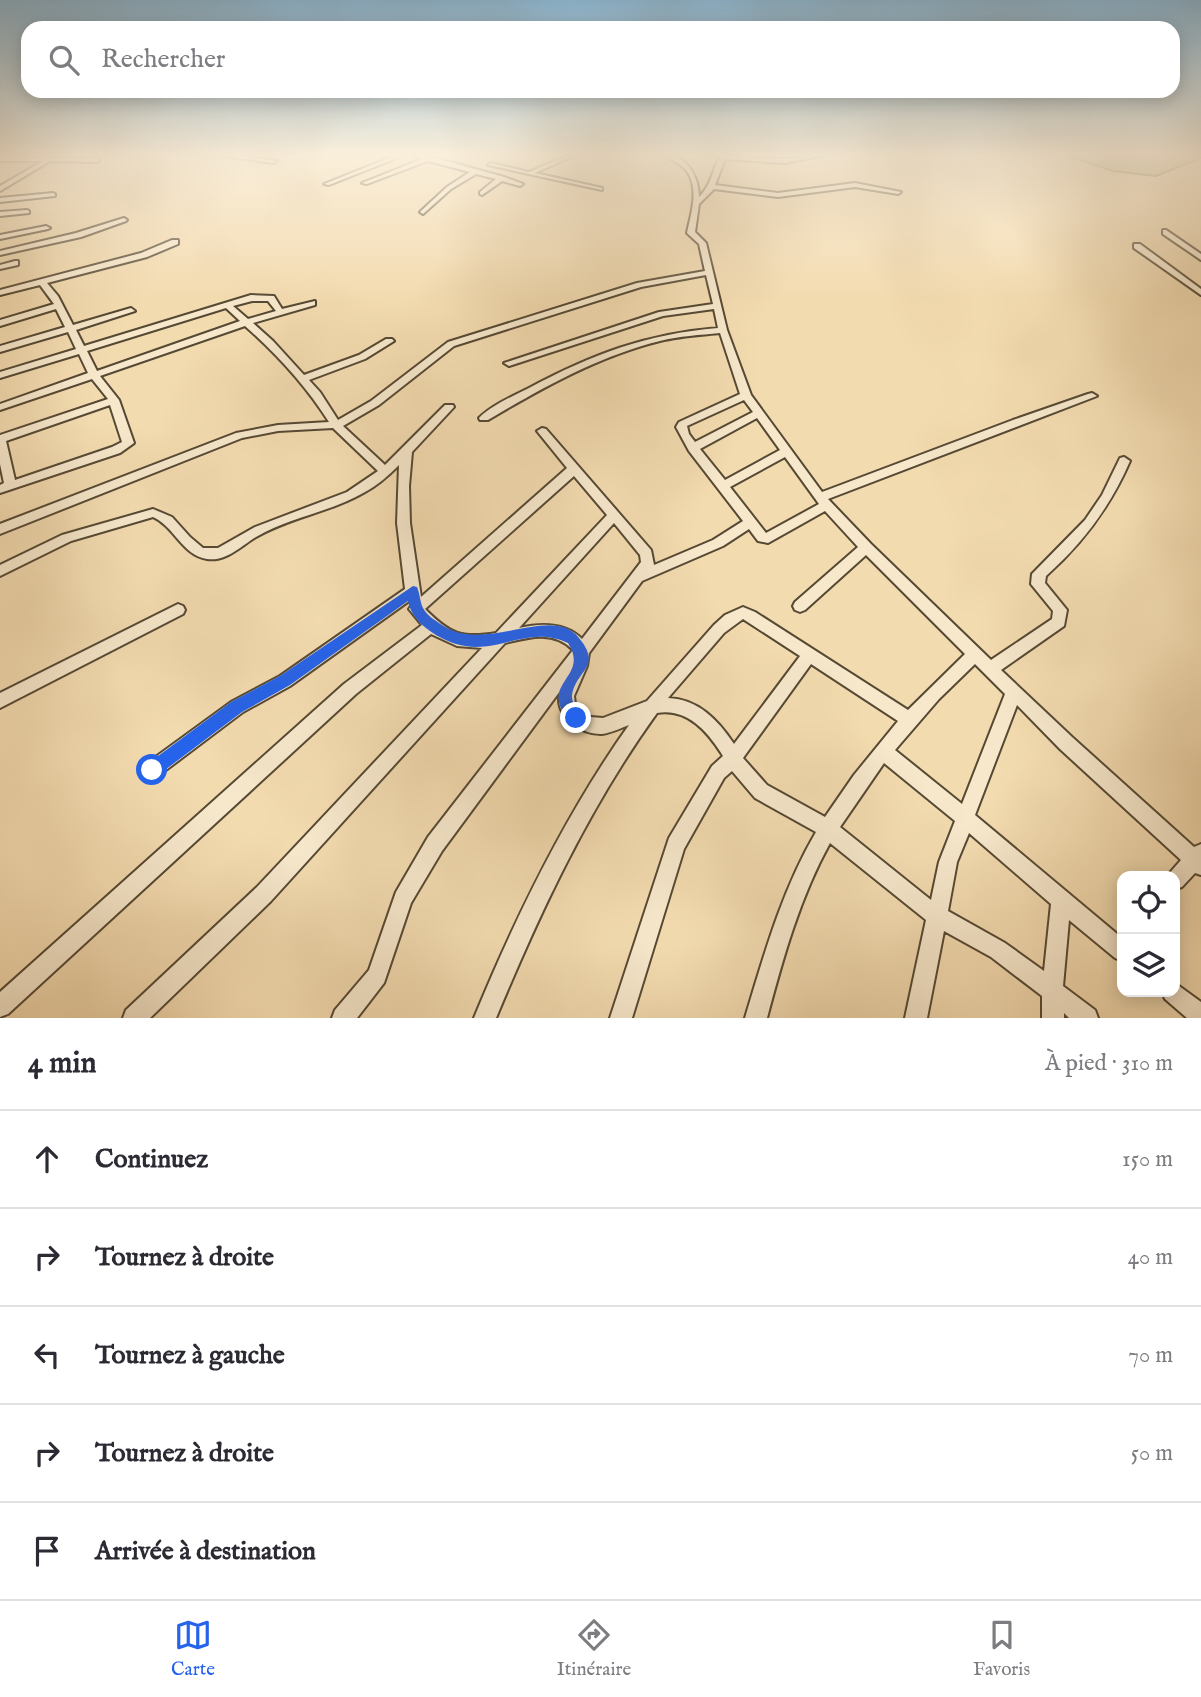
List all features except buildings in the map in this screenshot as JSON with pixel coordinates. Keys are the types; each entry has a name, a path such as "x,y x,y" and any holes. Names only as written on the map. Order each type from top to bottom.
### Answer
{"street":[{"path":"424,212 433,204"},
{"path":"698,204 691,233 702,243 723,330 746,395 758,413 824,501 866,547 1123,797 1199,859 1180,876"},
{"path":"0,214 27,212"},
{"path":"0,253 78,235 124,220"},
{"path":"0,237 46,228"},
{"path":"1167,232 1201,258"},
{"path":"0,293 144,255 175,242"},
{"path":"1137,246 1201,293"},
{"path":"0,267 15,263"},
{"path":"0,528 240,435 278,428 336,425 375,403 451,344 629,289 710,272"},
{"path":"42,282 54,296 93,373 114,401 128,443 116,450 6,488 0,439 114,401"},
{"path":"0,376 266,296 271,298 278,309"},
{"path":"0,407 93,373 312,303"},
{"path":"0,323 57,306"},
{"path":"228,306 244,323 270,343 303,379 336,425 385,471"},
{"path":"509,362 662,314 718,306"},
{"path":"0,349 131,311"},
{"path":"484,418 530,389 646,342 674,335 723,330"},
{"path":"303,379 362,357 389,341"},
{"path":"746,395 683,424 682,431 763,538 768,538 824,501 1017,422 1092,397"},
{"path":"0,571 67,538 153,513 163,517 194,548 214,554 226,551 257,530 348,495 385,471 449,407"},
{"path":"693,447 758,413"},
{"path":"343,1018 377,976 403,899 435,844 640,576 648,558 542,431"},
{"path":"407,447 402,478 403,535 416,608 430,627 461,640 494,642 518,633 560,633 573,639 582,653 579,673 565,693 567,707 576,718 598,725 622,723 653,704 673,704 696,714 712,725 753,785 827,829 934,914 1008,956 1087,1018"},
{"path":"722,486 786,452"},
{"path":"990,669 1059,622 1060,610 1038,584 1040,574 1079,540 1099,512 1124,461"},
{"path":"416,608 575,468"},
{"path":"134,1018 264,894 614,515"},
{"path":"640,576 718,543 750,522"},
{"path":"800,606 866,547"},
{"path":"152,770 237,707 285,681 413,591"},
{"path":"0,701 178,610"},
{"path":"485,1018 578,823 634,728 675,676 736,615 743,613 750,616 909,719"},
{"path":"0,1006 350,689 430,627"},
{"path":"756,1018 770,969 808,867 827,829 909,719 975,654"},
{"path":"621,1018 676,845 718,772 733,757 809,655"},
{"path":"916,1018 934,914 948,862 964,814 1014,692"},
{"path":"883,751 964,814 1061,903 1117,943"},
{"path":"1053,1018 1052,992 1061,903"},
{"path":"1178,997 1201,1016"}],"route":[{"path":"152,770 237,707 285,681 413,591 416,608 430,627 461,640 494,642 518,633 541,631 560,633 573,639 582,653 582,665 565,693 567,707 576,718"}]}
